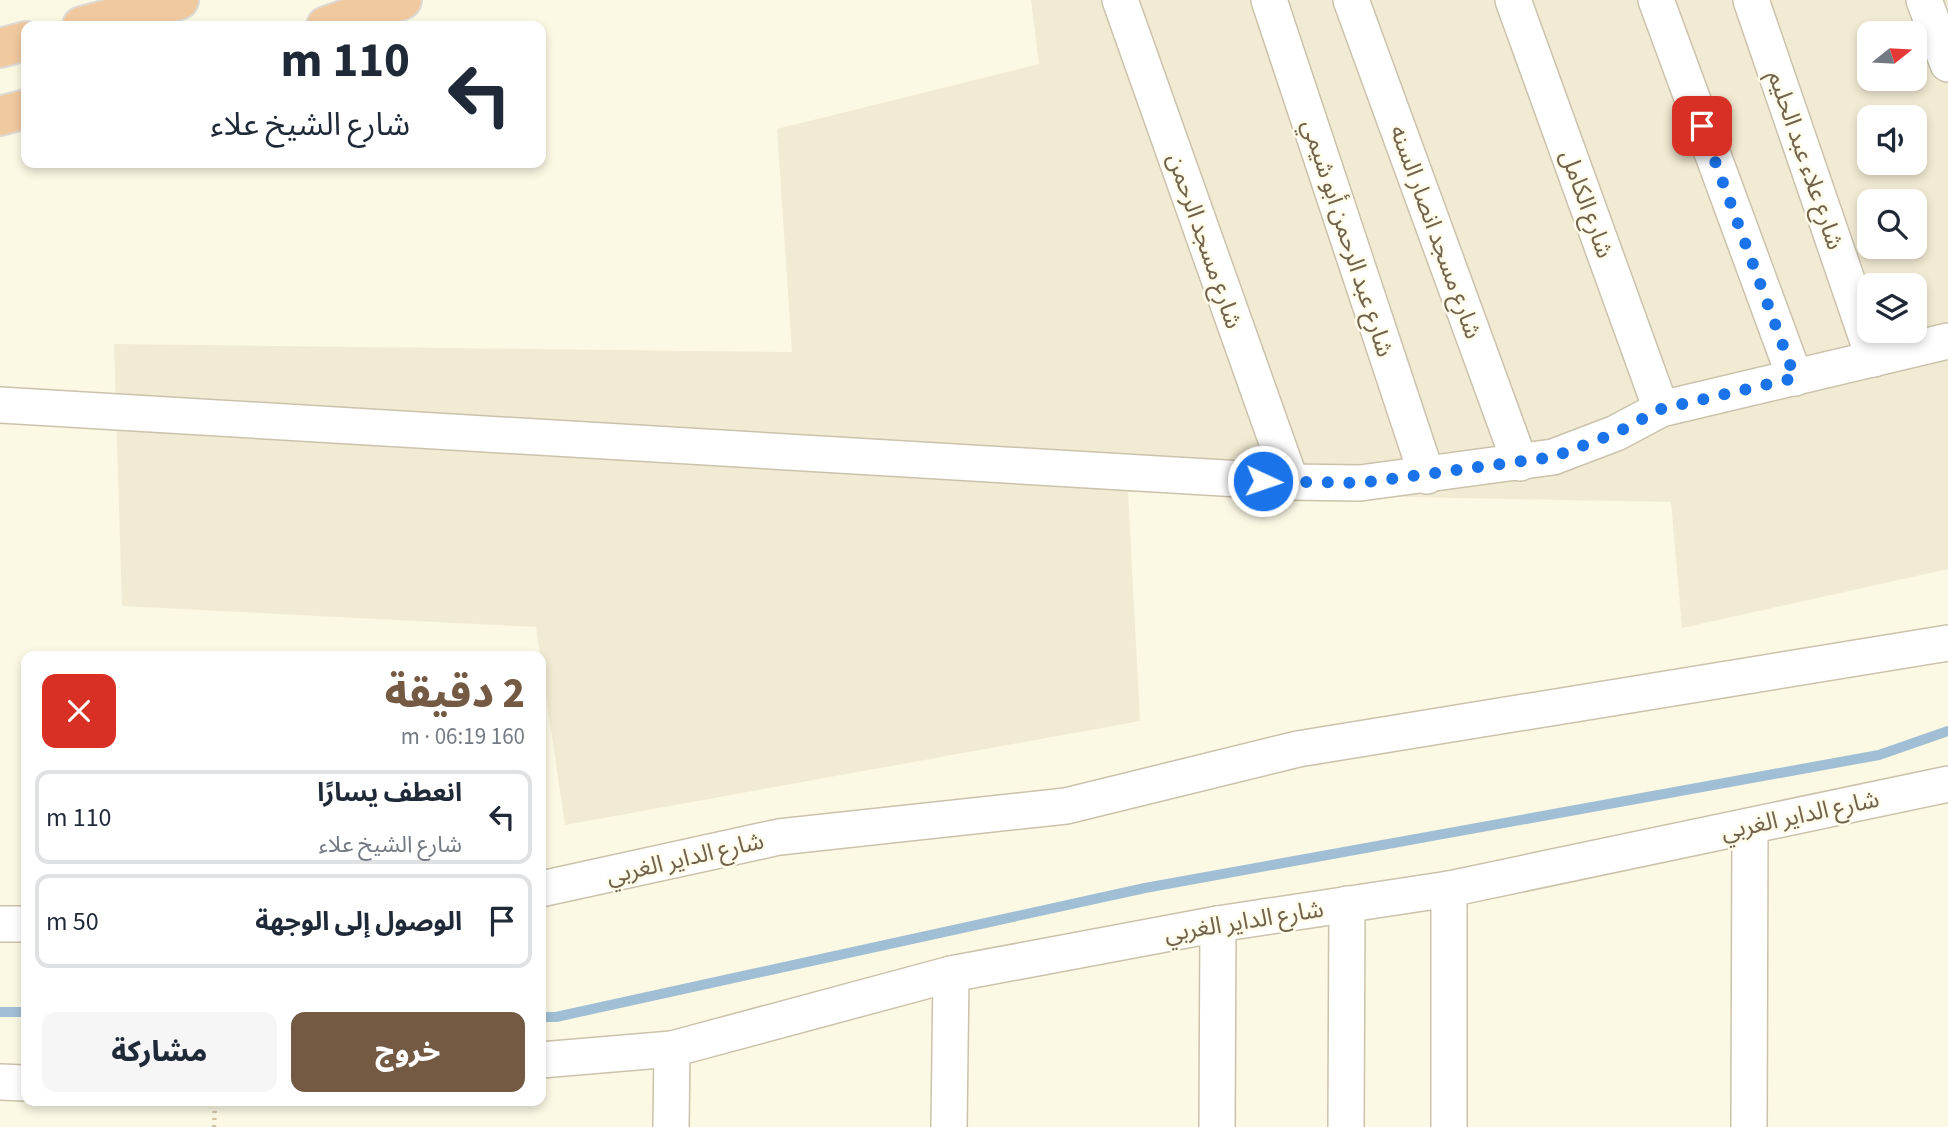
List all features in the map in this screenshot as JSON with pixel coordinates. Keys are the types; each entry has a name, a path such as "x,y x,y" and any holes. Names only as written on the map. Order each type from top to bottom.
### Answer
{"highway":[{"path":"101,21 179,0"},
{"path":"341,21 402,0"},
{"path":"0,48 21,42"},
{"path":"0,116 21,110"}],"street":[{"name":"شارع مسجد الرحمن","path":"1120,0 1291,482"},
{"name":"شارع عبد الرحمن أبو شيمي","path":"1269,0 1427,476"},
{"name":"شارع مسجد انصار السنه","path":"1351,0 1520,463"},
{"name":"شارع الكامل","path":"1513,0 1661,409"},
{"path":"1656,0 1795,378"},
{"name":"شارع علاء عبد الحليم","path":"1751,0 1874,359"},
{"path":"1924,0 1948,64"},
{"path":"0,405 1291,482 1360,483 1520,463 1585,447 1661,409 1948,341"},
{"name":"شارع الداير الغربي","path":"546,888 779,837 1066,806 1298,749 1948,643"},
{"name":"شارع الداير الغربي","path":"546,1060 672,1049 951,974 1218,924 1449,889 1948,784"},
{"path":"1749,1127 1750,826"},
{"path":"1449,889 1449,1127"},
{"path":"1346,1127 1347,904"},
{"path":"0,924 21,924"},
{"path":"1217,1127 1218,924"},
{"path":"949,1127 951,974"},
{"path":"671,1127 672,1049"},
{"path":"0,1082 21,1083"}],"path":[{"path":"214,1127 215,1106"}],"shaded area":[{"path":"1031,0 1948,0 1948,569 1682,628 1671,502 1128,492 1140,721 565,825 546,695 546,651 540,651 536,627 122,606 114,344 792,352 777,129 1039,64"}],"waterway":[{"path":"546,1017 556,1017 1145,888 1879,755 1948,731"},
{"path":"0,1012 21,1012"}],"route":[{"path":"1263,481 1360,483 1553,457 1585,447 1661,409 1795,378 1702,126"}]}
